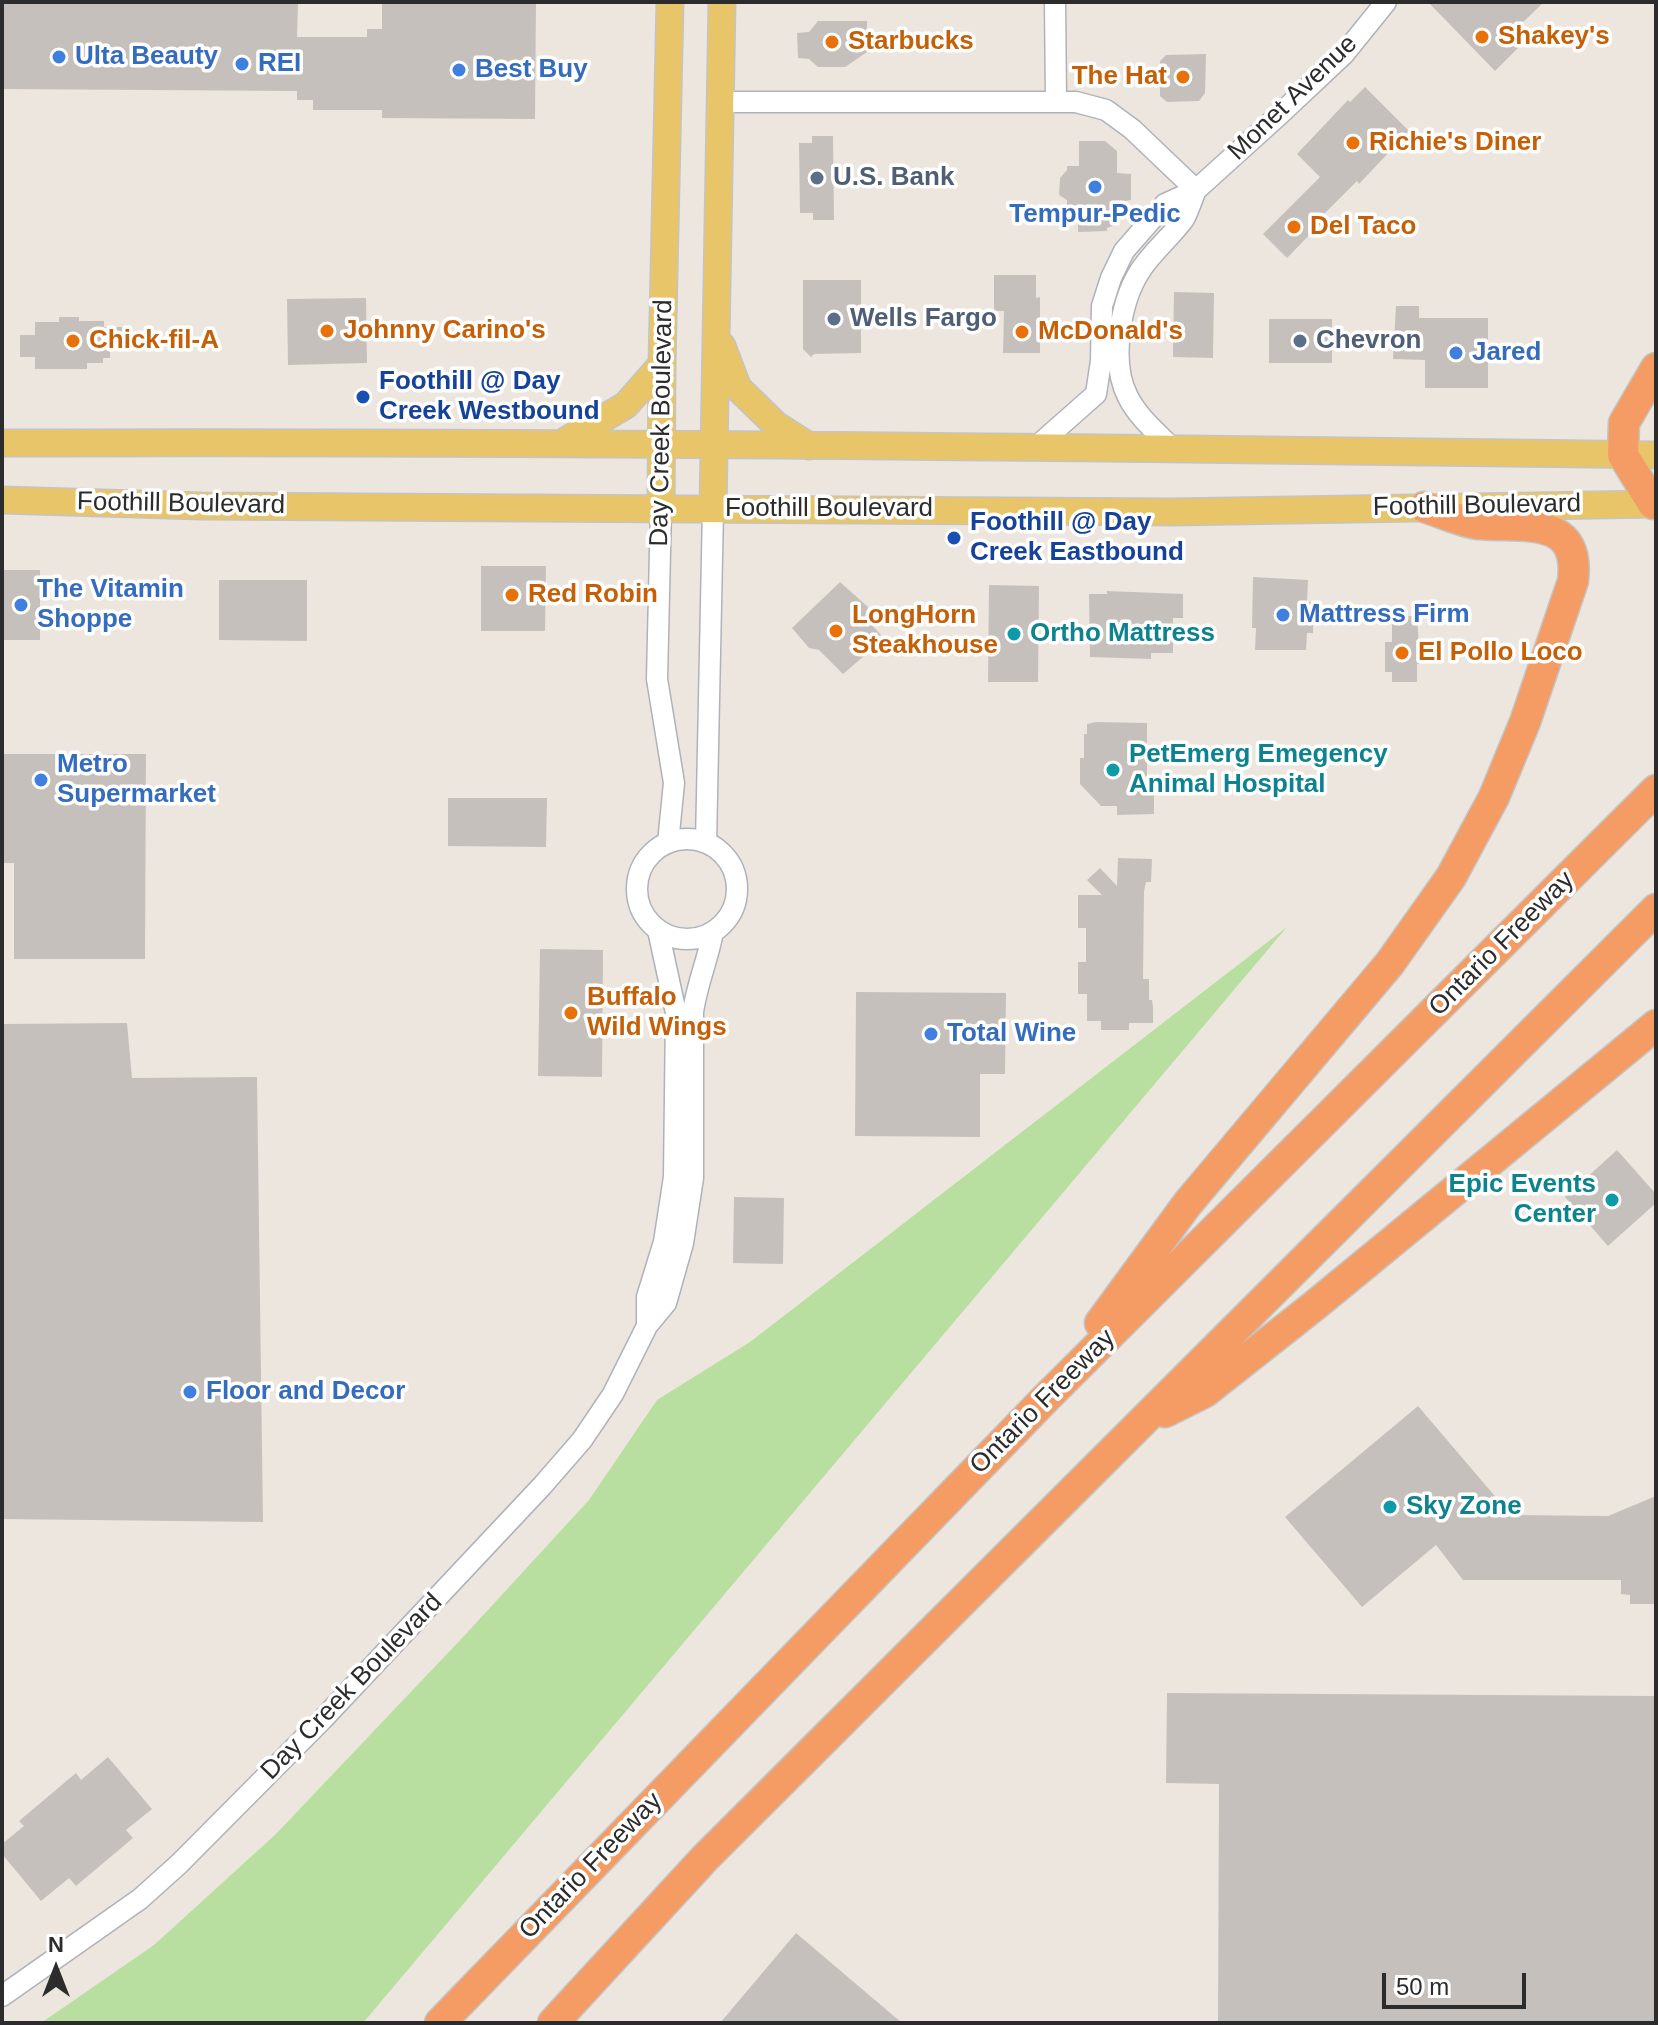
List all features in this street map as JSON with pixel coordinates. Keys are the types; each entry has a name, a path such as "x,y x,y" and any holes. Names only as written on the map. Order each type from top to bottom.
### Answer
{"highway":[{"path":"1654,504 1623,455 1624,423 1656,368"},
{"path":"1046,1398 1188,1203 1422,921 1451,877 1494,797 1525,722 1573,581 1574,560 1560,538 1536,525 1475,524 1424,507"},
{"name":"Ontario Freeway","path":"440,2023 1046,1398 1656,790"},
{"path":"553,2023 705,1858 1656,909"},
{"path":"1142,1424 1205,1392 1656,1025"}],"main road":[{"name":"Day Creek Boulevard","path":"661,508 670,2"},
{"name":"Day Creek Boulevard","path":"713,509 722,2"},
{"path":"717,331 738,388 776,425 809,446"},
{"path":"561,444 626,405 662,364"},
{"name":"Foothill Boulevard","path":"2,443 1036,447 1656,455"},
{"name":"Foothill Boulevard","path":"2,500 192,506 1172,512 1654,504"}],"street":[{"path":"1055,2 1056,100"},
{"name":"Monet Avenue","path":"1036,447 1096,394 1101,361 1102,306 1124,251 1165,204 1196,190 1344,54 1386,2"},
{"path":"721,102 1076,102 1106,110 1132,129 1196,190"},
{"name":"Monet Avenue","path":"1173,449 1145,420 1126,393 1120,362 1120,331 1130,289 1156,248 1184,218 1196,190"},
{"name":"Day Creek Boulevard","path":"661,508 657,679 674,783 668,843"},
{"name":"Day Creek Boulevard","path":"706,843 713,509"},
{"path":"694,840 706,843 722,853 731,866 737,881 737,898 731,913 713,932 700,938 671,936 658,930 642,912 637,885 647,859 668,843 694,840"},
{"name":"Day Creek Boulevard","path":"647,1326 647,1297 664,1242 674,1164 676,1013 658,930"},
{"name":"Day Creek Boulevard","path":"2,1996 140,1899 221,1824 542,1486 582,1440 613,1394 647,1326 666,1303 690,1209 695,1151 693,1012 713,932"}],"green space":[{"path":"1287,927 363,2023 41,2023 154,1945 276,1834 589,1500 657,1400 750,1342"}],"building":[{"path":"2,2 298,2 297,37 367,37 367,29 382,29 382,2 536,2 535,119 382,118 382,110 313,110 313,100 297,100 297,91 2,89"},
{"path":"1428,2 1544,2 1521,24 1531,35 1495,71"},
{"name":"Starbucks","path":"818,21 867,21 867,52 845,67 818,67 809,59 798,58 797,33 809,32"},
{"name":"The Hat","path":"1206,54 1205,93 1199,101 1167,102 1160,96 1160,61 1166,55"},
{"name":"Richie's Diner","path":"1365,87 1409,131 1359,184 1357,181 1321,217 1324,220 1287,258 1263,234 1320,177 1297,154 1348,100 1350,102"},
{"name":"U.S. Bank","path":"812,136 833,136 834,220 813,220 813,213 800,213 799,143 812,143"},
{"name":"Tempur-Pedic","path":"1079,141 1105,141 1117,151 1117,173 1131,174 1131,200 1118,202 1118,224 1107,228 1107,231 1078,232 1078,208 1067,208 1067,200 1059,195 1060,178 1067,166 1079,166"},
{"name":"McDonald's","path":"994,275 1036,275 1036,298 1040,297 1040,353 1003,353 1004,311 994,311"},
{"name":"Wells Fargo","path":"803,280 861,280 861,310 872,318 861,323 861,353 814,354 811,357 803,349"},
{"path":"1174,292 1214,293 1213,358 1173,357"},
{"name":"Johnny Carino's","path":"366,298 367,363 288,365 287,299"},
{"name":"Jared","path":"1396,306 1419,306 1419,318 1488,318 1488,388 1425,388 1425,360 1393,359"},
{"name":"Chick-fil-A","path":"59,317 104,321 104,327 126,327 126,347 110,347 110,358 103,358 103,363 87,363 87,369 35,369 35,357 20,357 20,335 35,335 35,322 59,322"},
{"name":"Chevron","path":"1269,319 1332,319 1332,363 1269,363"},
{"path":"481,566 546,566 545,631 481,631"},
{"name":"The Vitamin Shoppe","path":"2,570 40,570 40,640 2,640"},
{"name":"Mattress Firm","path":"1253,577 1308,580 1307,602 1313,602 1313,633 1307,633 1306,650 1255,650"},
{"path":"219,580 307,580 307,641 219,640"},
{"name":"LongHorn Steakhouse","path":"840,582 868,607 867,610 877,619 872,625 881,635 864,656 843,674 819,650 809,648 792,628"},
{"name":"Ortho Mattress","path":"989,585 1039,586 1038,682 988,682"},
{"path":"1107,591 1183,594 1183,618 1173,618 1173,653 1151,653 1151,659 1090,657 1089,594 1107,594"},
{"name":"El Pollo Loco","path":"1392,616 1417,616 1420,664 1417,664 1417,682 1392,682 1392,672 1385,672 1385,642 1392,642"},
{"name":"PetEmerg Emegency Animal Hospital","path":"1147,723 1147,790 1154,790 1154,814 1117,815 1117,806 1101,806 1080,784 1084,734 1087,734 1087,724"},
{"path":"2,754 146,754 145,959 14,959 14,863 2,863"},
{"path":"448,798 547,798 546,847 448,846"},
{"path":"1118,858 1152,859 1151,882 1146,882 1144,891 1143,979 1149,979 1153,1023 1129,1023 1129,1030 1101,1030 1101,1021 1087,1021 1087,994 1078,994 1078,962 1086,962 1086,928 1078,928 1078,895 1102,895 1087,880 1100,868 1117,886"},
{"name":"Buffalo Wild Wings","path":"540,949 603,950 602,1077 538,1076"},
{"name":"Total Wine","path":"856,992 1006,993 1005,1074 980,1074 980,1137 855,1136"},
{"path":"127,1023 132,1078 257,1077 263,1522 2,1519 2,1024"},
{"name":"Epic Events Center","path":"1617,1150 1656,1194 1656,1203 1608,1246 1565,1197"},
{"path":"734,1197 784,1198 783,1264 733,1263"},
{"path":"1418,1406 1511,1515 1608,1516 1656,1496 1656,1604 1630,1604 1630,1595 1621,1594 1621,1580 1463,1580 1436,1545 1362,1607 1285,1517"},
{"path":"1167,1693 1656,1696 1656,2023 1218,2023 1219,1784 1166,1783"},
{"path":"108,1757 152,1809 126,1830 133,1838 76,1886 69,1878 41,1901 2,1854 2,1844 24,1826 19,1821 76,1773 81,1780"},
{"path":"796,1933 902,2023 720,2023"}],"place":[{"name":"Shakey's","path":"1482,37"},
{"name":"Starbucks","path":"832,42"},
{"name":"Ulta Beauty","path":"59,57"},
{"name":"REI","path":"242,64"},
{"name":"Best Buy","path":"459,70"},
{"name":"The Hat","path":"1183,77"},
{"name":"Richie's Diner","path":"1353,143"},
{"name":"U.S. Bank","path":"817,178"},
{"name":"Tempur-Pedic","path":"1095,187"},
{"name":"Del Taco","path":"1294,227"},
{"name":"Wells Fargo","path":"834,319"},
{"name":"Johnny Carino's","path":"327,331"},
{"name":"McDonald's","path":"1022,332"},
{"name":"Chick-fil-A","path":"73,341"},
{"name":"Chevron","path":"1300,341"},
{"name":"Jared","path":"1456,353"},
{"name":"Foothill @ Day Creek Westbound","path":"363,397"},
{"name":"Foothill @ Day Creek Eastbound","path":"954,538"},
{"name":"Red Robin","path":"512,595"},
{"name":"The Vitamin Shoppe","path":"21,605"},
{"name":"Mattress Firm","path":"1283,615"},
{"name":"LongHorn Steakhouse","path":"836,631"},
{"name":"Ortho Mattress","path":"1014,634"},
{"name":"El Pollo Loco","path":"1402,653"},
{"name":"PetEmerg Emegency Animal Hospital","path":"1113,770"},
{"name":"Metro Supermarket","path":"41,780"},
{"name":"Buffalo Wild Wings","path":"571,1013"},
{"name":"Total Wine","path":"931,1034"},
{"name":"Epic Events Center","path":"1612,1200"},
{"name":"Floor and Decor","path":"190,1392"},
{"name":"Sky Zone","path":"1390,1507"}]}
